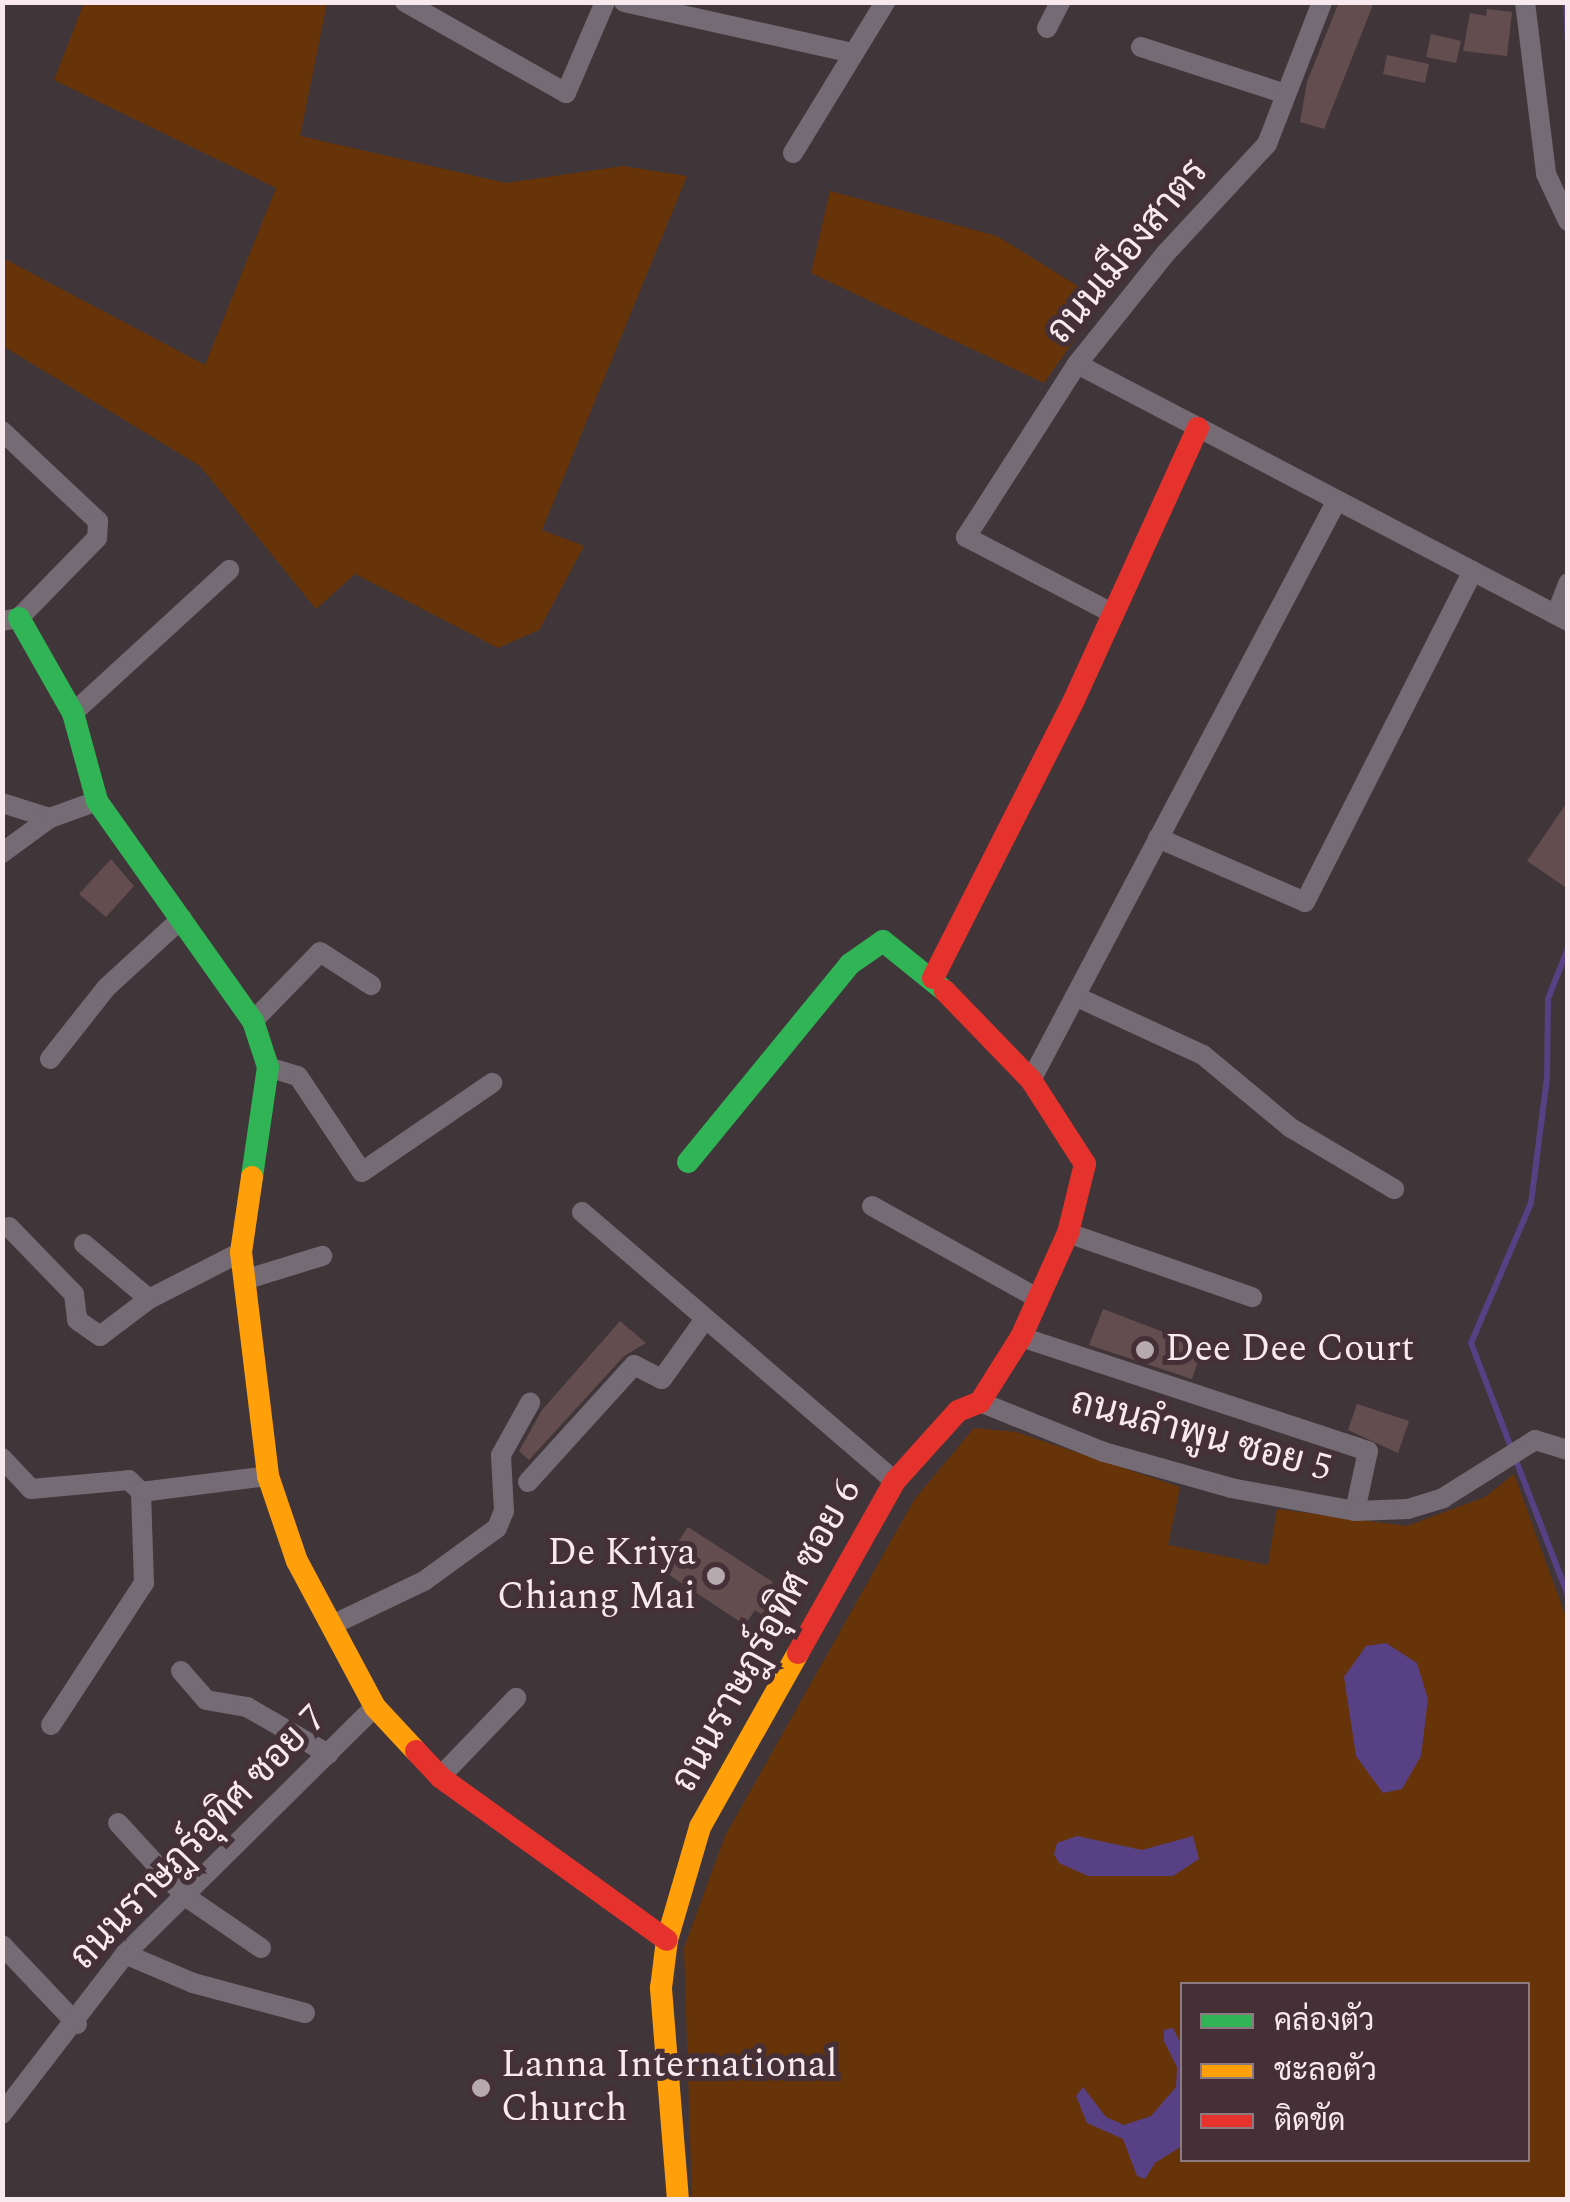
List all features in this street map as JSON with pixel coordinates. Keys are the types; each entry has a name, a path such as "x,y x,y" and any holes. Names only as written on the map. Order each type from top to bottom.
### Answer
{"street":[{"path":"405,2 566,93 605,2"},
{"path":"624,2 852,53"},
{"path":"793,154 885,2"},
{"path":"1046,28 1060,2"},
{"name":"ถนนเมืองสาตร","path":"1114,614 966,537 1077,364 1166,254 1267,144 1322,2"},
{"path":"1526,2 1546,174 1568,221"},
{"path":"1141,48 1286,94"},
{"path":"1077,364 1562,618 1568,583"},
{"path":"933,978 1114,614 1198,428"},
{"path":"2,431 98,521 97,538 11,619 52,666 73,713 97,801 253,1022 268,1067 241,1252 268,1476 296,1561 375,1707 440,1777 667,1940"},
{"path":"688,1162 850,964 883,940 933,978 1031,1080 1336,502"},
{"path":"73,713 229,570"},
{"path":"1158,838 1305,902 1473,572"},
{"path":"2,853 50,818 97,801"},
{"path":"2,802 50,818"},
{"path":"50,1059 106,988 182,918"},
{"path":"253,1022 320,952 371,985"},
{"path":"1078,997 1203,1055 1291,1128 1394,1188"},
{"path":"268,1067 298,1076 362,1172 492,1082"},
{"name":"ถนนราษฎร์อุทิศ ซอย 6","path":"678,2200 662,2052 667,1940 688,1858 716,1793 895,1480 946,1422 980,1402 1039,1299 1068,1233 1085,1164 1031,1080"},
{"path":"872,1206 1039,1299"},
{"path":"582,1212 895,1480"},
{"path":"9,1228 74,1294 75,1316 94,1334 104,1334 150,1299 241,1252"},
{"path":"1068,1233 1252,1296"},
{"path":"84,1244 150,1299"},
{"path":"244,1280 322,1256"},
{"path":"528,1482 634,1366 662,1379 704,1319"},
{"path":"1020,1337 1368,1451 1355,1510"},
{"name":"ถนนลำพูน ซอย 5","path":"980,1402 1138,1462 1302,1504 1355,1510 1408,1509 1443,1498 1545,1439 1568,1450"},
{"path":"332,1625 424,1581 497,1528 504,1512 501,1455 530,1403"},
{"path":"2,1458 30,1489 129,1480 141,1492 144,1584 50,1725"},
{"path":"141,1492 268,1476"},
{"path":"182,1671 206,1700 246,1706 328,1754"},
{"path":"440,1777 516,1698"},
{"name":"ถนนราษฎร์อุทิศ ซอย 7","path":"2,2114 77,2024 125,1954 375,1707"},
{"path":"118,1823 185,1896 261,1948"},
{"path":"2,1945 77,2024"},
{"path":"125,1954 193,1983 305,2013"}],"shaded area":[{"path":"84,3 327,3 300,136 506,183 623,166 687,176 542,530 584,546 539,630 498,648 355,574 316,609 200,466 3,346 3,258 205,365 276,188 54,80"},
{"path":"830,191 997,236 1102,301 1044,383 811,273"},
{"path":"974,1428 1016,1432 1180,1487 1168,1545 1268,1565 1277,1509 1407,1526 1485,1497 1514,1474 1567,1620 1567,2199 692,2199 684,1948 725,1836 914,1500"},
{"path":"1386,1643 1417,1663 1428,1699 1421,1756 1402,1789 1383,1793 1356,1756 1344,1677 1366,1646"},
{"path":"1077,1836 1142,1850 1193,1836 1199,1859 1173,1876 1088,1876 1059,1863 1054,1854 1057,1843"},
{"path":"1173,2028 1180,2042 1180,2147 1155,2163 1145,2179 1137,2176 1123,2139 1087,2123 1076,2096 1083,2087 1106,2117 1124,2125 1151,2116 1176,2087 1177,2067 1164,2041 1164,2030"}],"building":[{"path":"1339,2 1374,2 1324,129 1300,122 1307,82"},
{"path":"1487,9 1512,12 1507,56 1463,51 1470,13 1486,16"},
{"path":"1431,34 1461,41 1456,63 1426,57"},
{"path":"1387,55 1429,64 1425,83 1383,74"},
{"path":"1568,801 1568,889 1527,861"},
{"path":"111,859 134,886 106,917 79,894"},
{"name":"Dee Dee Court","path":"1103,1309 1203,1347 1192,1379 1089,1345"},
{"path":"620,1321 646,1343 624,1356 529,1460 519,1451 542,1410"},
{"path":"1357,1404 1409,1421 1398,1453 1348,1430"},
{"name":"De Kriya Chiang Mai","path":"688,1527 773,1582 763,1597 778,1607 770,1620 755,1610 745,1625 660,1569"}],"waterway":[{"path":"1566,2 1568,43"},
{"path":"1568,948 1548,999 1547,1078 1531,1203 1471,1343 1568,1596"}],"traffic: fast":[{"path":"19,618 73,713 97,801 253,1021 268,1067 252,1177"},
{"path":"688,1162 850,964 883,941 945,991"}],"traffic: slow":[{"path":"252,1177 241,1252 268,1476 297,1561 375,1707 416,1751"},
{"path":"678,2200 661,1988 667,1940 700,1827 798,1653"}],"traffic: jam":[{"path":"933,978 1074,700 1198,428"},
{"path":"798,1653 895,1481 958,1411 980,1402 1021,1337 1068,1233 1085,1164 1031,1080 945,991"},
{"path":"416,1751 440,1777 667,1940"}],"place":[{"name":"Dee Dee Court","path":"1145,1350"},
{"name":"De Kriya Chiang Mai","path":"716,1576"},
{"name":"Lanna International Church","path":"481,2088"}]}
